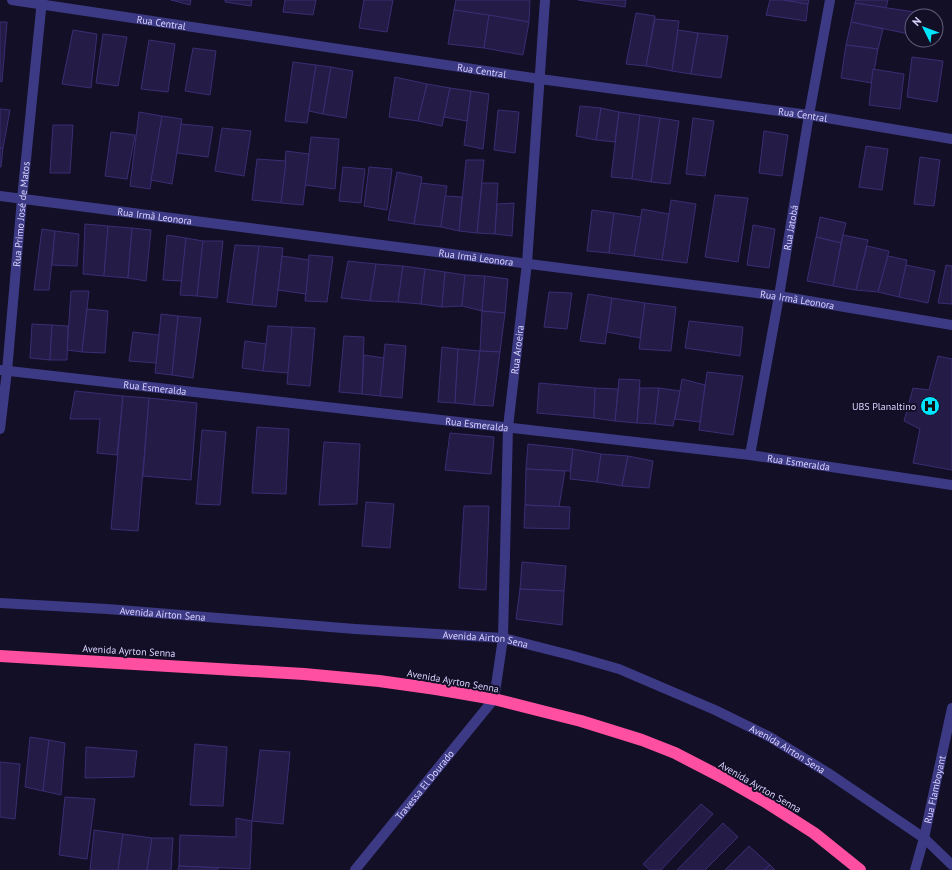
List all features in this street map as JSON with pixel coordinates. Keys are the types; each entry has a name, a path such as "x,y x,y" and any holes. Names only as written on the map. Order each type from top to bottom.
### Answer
{"highway":[{"name":"Avenida Ayrton Senna","path":"0,656 304,674 379,681 494,699 581,721 642,740 675,753 764,801 814,834 853,868"}],"street":[{"name":"Rua Central","path":"12,0 42,2 540,79 809,115 952,139"},
{"name":"Rua Aroeira","path":"494,699 503,638 508,427 527,263 546,0"},
{"name":"Rua Jatobá","path":"750,455 830,0"},
{"name":"Rua Primo José de Matos","path":"0,429 4,371 42,2"},
{"name":"Rua Irmã Leonora","path":"0,196 779,296 952,325"},
{"name":"Rua Esmeralda","path":"4,371 750,455 952,485"},
{"name":"Avenida Airton Sena","path":"0,603 107,609 355,629 503,638 570,655 619,669 715,710 770,737 828,773 924,838 952,865"},
{"name":"Travessa El Dourado","path":"355,870 494,699"},
{"name":"Rua Flamboyant","path":"915,870 924,838 952,708"}],"building":[{"path":"171,0 191,0 190,5"},
{"path":"225,0 252,0 251,6 225,2"},
{"path":"285,0 316,0 313,15 283,12"},
{"path":"364,0 393,0 387,32 359,28"},
{"path":"456,0 530,0 529,22 454,10"},
{"path":"578,0 626,0 625,7"},
{"path":"770,0 784,0 808,4 806,21 766,15"},
{"path":"784,0 809,0 808,4"},
{"path":"856,0 888,0 886,8 855,3"},
{"path":"855,3 904,10 904,33 851,22"},
{"path":"454,10 489,15 484,48 448,44"},
{"path":"636,13 655,16 646,66 626,64"},
{"path":"489,15 529,22 523,55 484,48"},
{"path":"655,19 679,21 672,71 646,66"},
{"path":"0,22 7,22 2,82 0,81"},
{"path":"851,22 883,29 878,49 846,45"},
{"path":"73,30 97,34 91,88 62,84"},
{"path":"678,30 698,33 691,74 672,71"},
{"path":"698,33 728,36 721,78 691,74"},
{"path":"103,34 127,37 118,86 96,83"},
{"path":"149,40 175,44 168,92 141,89"},
{"path":"846,45 878,49 872,83 841,78"},
{"path":"193,48 216,51 210,95 185,91"},
{"path":"912,57 943,61 937,102 907,97"},
{"path":"293,62 316,65 307,123 285,121"},
{"path":"316,65 331,67 323,114 309,111"},
{"path":"331,67 353,71 346,118 323,114"},
{"path":"873,69 904,74 900,109 869,105"},
{"path":"395,77 427,84 418,121 389,117"},
{"path":"427,84 450,88 442,126 418,121"},
{"path":"450,88 471,91 467,121 444,117"},
{"path":"471,91 489,94 483,149 464,145"},
{"path":"580,106 601,108 596,140 576,136"},
{"path":"601,108 619,112 615,142 596,140"},
{"path":"0,109 10,110 3,148 0,148"},
{"path":"498,110 519,112 515,153 494,150"},
{"path":"139,112 162,116 150,189 130,186"},
{"path":"619,112 640,115 632,179 611,177"},
{"path":"640,115 660,118 651,182 632,179"},
{"path":"162,116 182,119 172,184 151,180"},
{"path":"660,118 679,121 670,184 651,182"},
{"path":"693,118 714,121 705,176 686,174"},
{"path":"181,124 213,127 208,157 177,153"},
{"path":"53,125 73,125 70,173 50,173"},
{"path":"222,128 251,131 244,176 215,171"},
{"path":"764,131 788,135 782,176 759,173"},
{"path":"111,132 135,135 127,179 105,176"},
{"path":"311,137 339,139 335,189 305,185"},
{"path":"866,146 888,149 882,190 859,187"},
{"path":"0,148 3,148 1,167 0,167"},
{"path":"286,151 309,154 303,205 281,203"},
{"path":"920,157 940,160 934,206 914,204"},
{"path":"257,159 286,161 281,203 252,200"},
{"path":"466,160 484,160 477,233 459,231"},
{"path":"343,167 365,169 361,203 339,201"},
{"path":"369,167 392,169 387,210 364,206"},
{"path":"397,172 422,177 414,224 388,220"},
{"path":"421,183 447,186 441,227 414,224"},
{"path":"482,183 498,183 495,234 477,233"},
{"path":"715,195 748,198 738,262 705,257"},
{"path":"445,196 462,197 459,231 441,227"},
{"path":"671,200 696,204 687,263 662,260"},
{"path":"514,203 512,236 495,234 497,204"},
{"path":"642,209 669,214 662,260 634,256"},
{"path":"592,210 614,213 609,253 587,251"},
{"path":"614,213 641,217 634,256 609,253"},
{"path":"820,217 846,223 841,243 816,237"},
{"path":"85,224 108,226 104,276 83,274"},
{"path":"753,225 775,229 769,268 747,265"},
{"path":"108,226 132,228 128,278 104,276"},
{"path":"132,228 151,230 146,281 128,278"},
{"path":"42,229 55,231 49,290 34,290"},
{"path":"55,231 79,234 77,266 52,265"},
{"path":"167,235 186,238 182,281 163,280"},
{"path":"843,235 868,240 856,290 833,286"},
{"path":"816,237 841,243 833,286 807,281"},
{"path":"186,238 203,241 197,296 180,295"},
{"path":"203,241 223,241 217,298 197,296"},
{"path":"235,245 259,246 252,305 227,302"},
{"path":"259,246 283,248 276,307 252,305"},
{"path":"867,246 889,251 878,292 856,290"},
{"path":"309,255 333,257 327,302 305,301"},
{"path":"282,256 309,260 306,294 278,290"},
{"path":"888,256 907,260 899,297 878,292"},
{"path":"348,261 376,264 370,301 341,298"},
{"path":"376,264 403,266 398,302 370,301"},
{"path":"906,265 935,271 928,303 899,297"},
{"path":"946,265 952,266 952,304 938,303"},
{"path":"403,266 425,269 421,304 398,302"},
{"path":"425,269 445,272 442,307 421,304"},
{"path":"445,272 465,275 462,306 442,307"},
{"path":"465,275 485,276 482,311 462,306"},
{"path":"485,276 508,279 505,313 482,311"},
{"path":"71,291 89,291 82,352 67,350"},
{"path":"549,292 572,293 567,329 544,327"},
{"path":"588,294 612,298 605,344 580,341"},
{"path":"612,298 645,303 640,338 607,332"},
{"path":"645,303 676,307 671,351 639,349"},
{"path":"87,309 108,311 105,353 82,352"},
{"path":"482,311 505,313 500,352 480,351"},
{"path":"161,314 178,316 172,375 155,373"},
{"path":"178,316 201,318 193,378 172,375"},
{"path":"689,321 743,327 740,356 685,348"},
{"path":"32,324 52,325 50,360 30,358"},
{"path":"52,325 68,326 67,360 50,360"},
{"path":"268,326 292,327 289,373 263,371"},
{"path":"292,327 315,328 310,386 287,384"},
{"path":"133,332 159,335 156,363 129,361"},
{"path":"344,336 364,337 362,394 339,392"},
{"path":"245,341 266,344 263,371 242,368"},
{"path":"385,344 406,346 402,398 380,396"},
{"path":"442,347 458,349 455,403 438,402"},
{"path":"458,349 480,351 474,405 455,403"},
{"path":"480,351 500,352 493,406 474,405"},
{"path":"364,355 384,358 380,396 362,394"},
{"name":"UBS Planaltino","path":"938,356 952,359 952,470 913,463 920,429 904,421 913,388 929,390"},
{"path":"707,372 743,376 733,435 699,430"},
{"path":"619,379 640,380 637,423 615,421"},
{"path":"682,379 705,385 700,422 675,419"},
{"path":"539,383 595,388 594,418 537,413"},
{"path":"595,388 618,389 615,421 594,418"},
{"path":"640,388 659,388 655,424 637,423"},
{"path":"659,388 680,391 673,426 655,424"},
{"path":"75,391 123,396 117,455 97,453 100,419 70,419"},
{"path":"123,396 149,398 138,531 111,529"},
{"path":"149,398 197,403 191,480 143,476"},
{"path":"257,427 289,429 286,494 252,493"},
{"path":"202,430 226,432 220,505 196,504"},
{"path":"450,433 494,437 491,474 445,470"},
{"path":"324,442 360,444 357,504 319,505"},
{"path":"528,444 573,449 570,471 526,469"},
{"path":"573,449 601,454 597,482 570,479"},
{"path":"601,454 628,456 622,486 597,482"},
{"path":"628,456 653,461 649,488 622,486"},
{"path":"526,469 565,471 559,507 525,505"},
{"path":"366,502 394,504 390,548 362,546"},
{"path":"525,505 570,507 569,529 524,528"},
{"path":"464,506 489,506 486,590 459,588"},
{"path":"522,562 566,566 564,591 520,589"},
{"path":"520,589 564,591 562,625 516,619"},
{"path":"30,737 49,740 43,791 25,787"},
{"path":"49,740 65,743 61,795 43,791"},
{"path":"195,744 227,747 223,806 190,805"},
{"path":"86,747 137,751 134,777 85,778"},
{"path":"260,750 290,752 283,824 252,821"},
{"path":"0,762 20,764 15,819 0,817"},
{"path":"65,797 95,799 87,859 59,855"},
{"path":"701,804 713,814 661,870 650,870 643,864"},
{"path":"236,818 252,821 250,869 179,866 180,835 236,837"},
{"path":"723,823 738,837 705,870 677,870"},
{"path":"94,830 123,834 118,870 90,870"},
{"path":"123,834 152,838 147,870 118,870"},
{"path":"152,838 173,838 171,870 147,870"},
{"path":"749,846 770,865 764,870 725,870"},
{"path":"770,865 775,870 764,870"},
{"path":"179,866 218,868 218,870 178,870"}],"place":[{"name":"UBS Planaltino","path":"930,406"}]}
